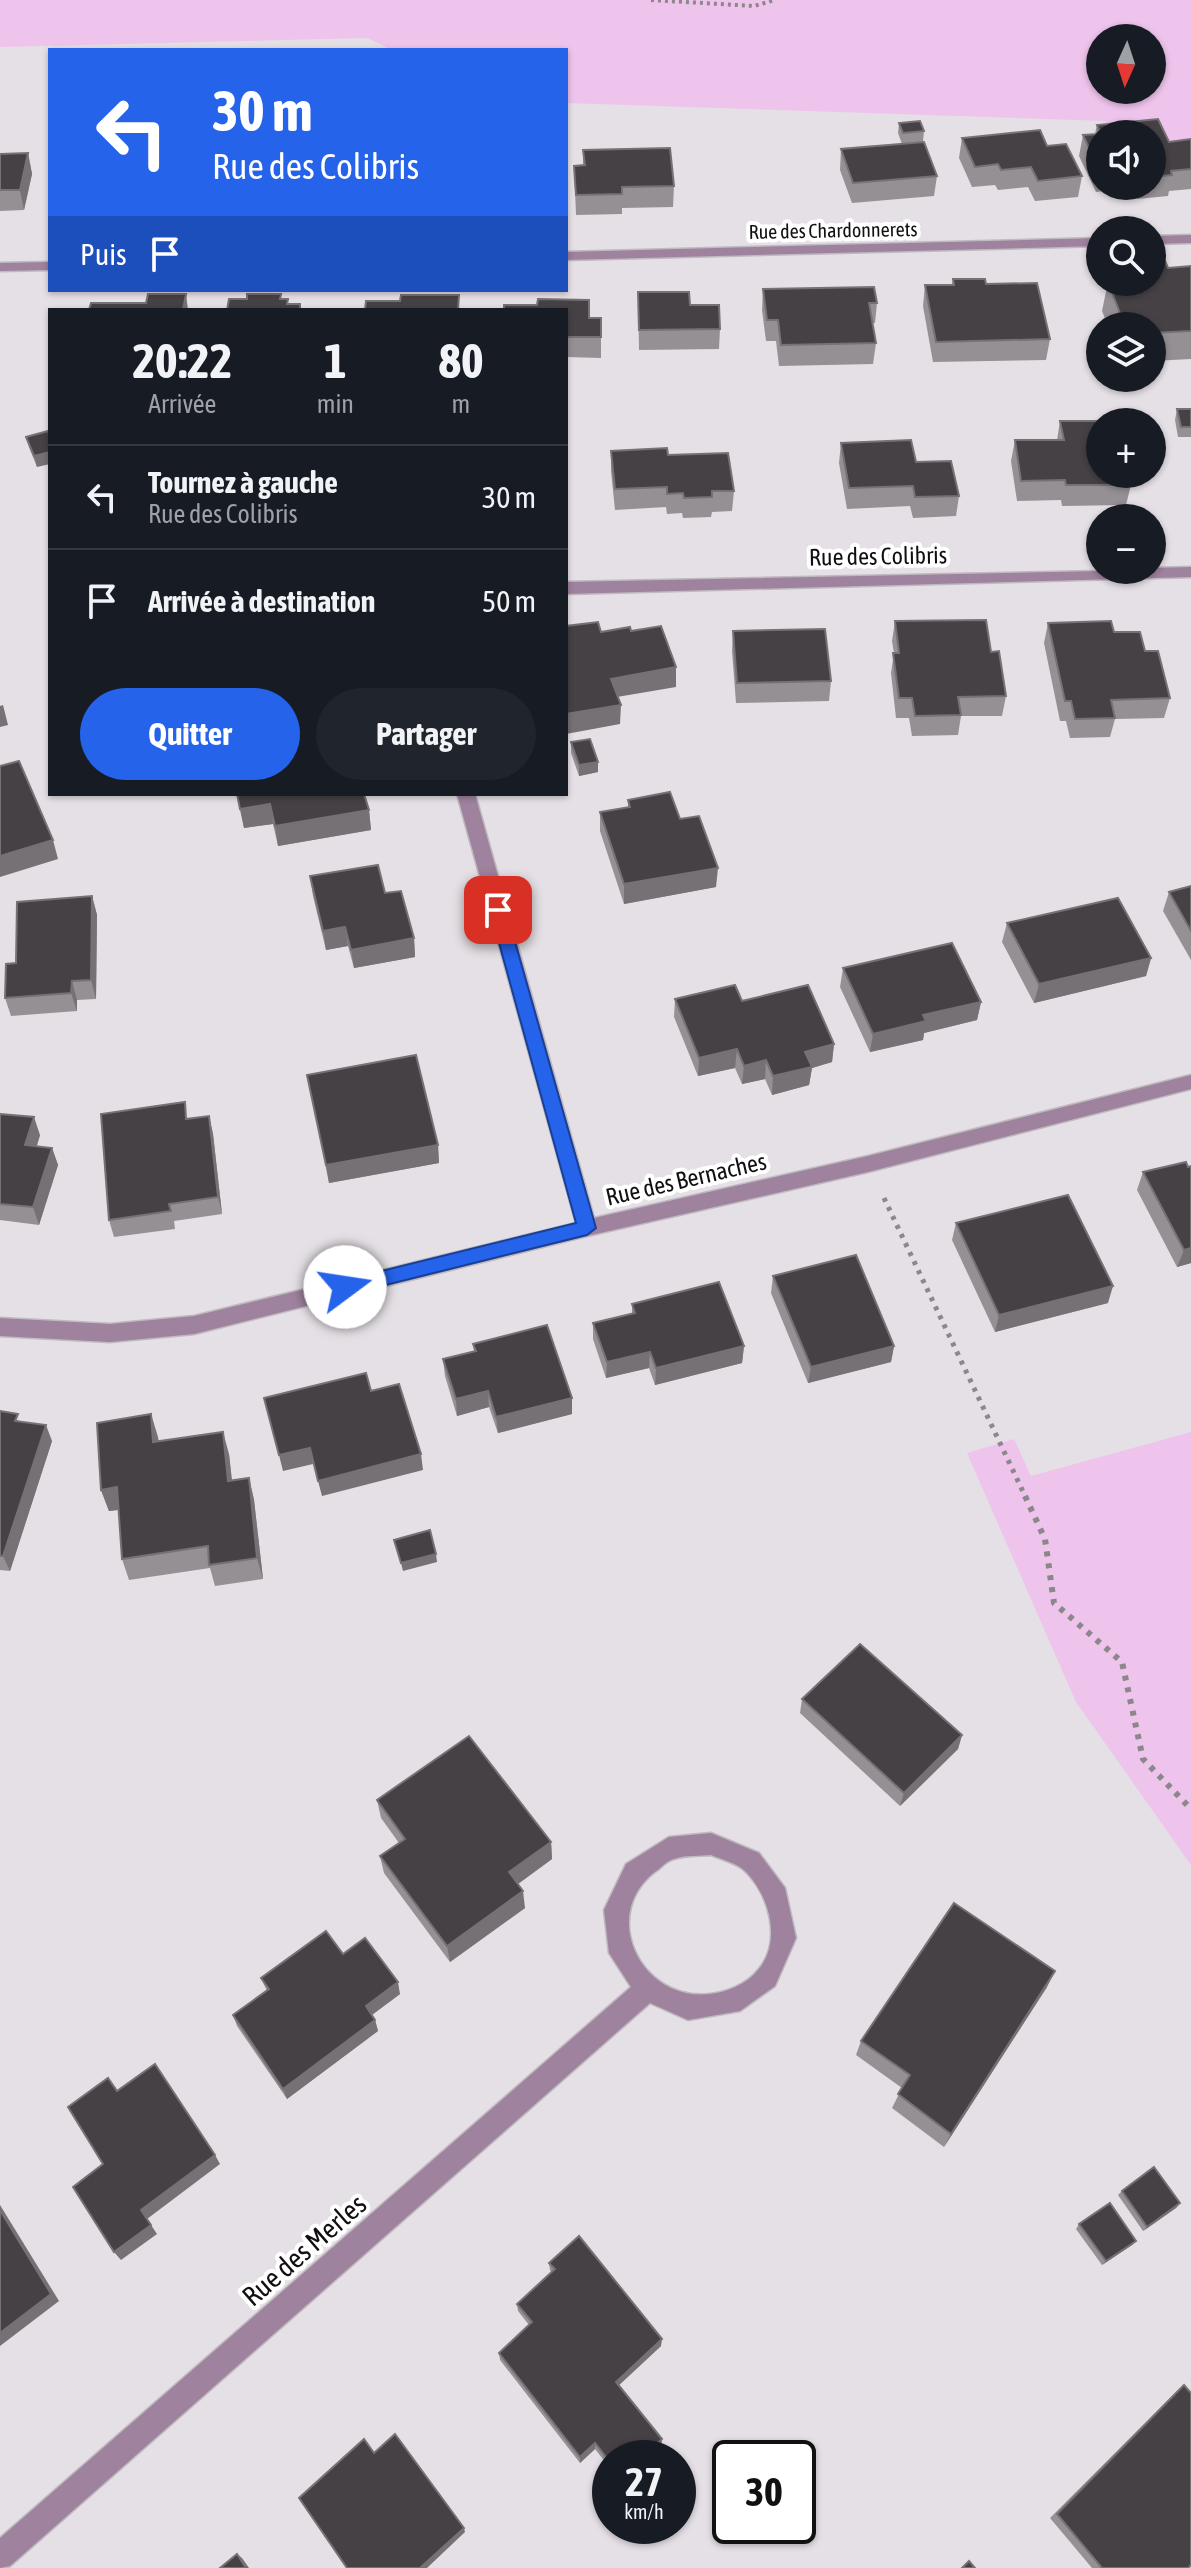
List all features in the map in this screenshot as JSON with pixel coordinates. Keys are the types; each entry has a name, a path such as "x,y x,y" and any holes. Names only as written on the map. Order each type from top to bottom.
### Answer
{"street":[{"path":"1166,240 1191,239"},
{"name":"Rue des Chardonnerets","path":"568,256 1086,242"},
{"path":"0,267 48,266"},
{"name":"Rue des Colibris","path":"568,588 1191,572"},
{"path":"467,796 587,1228"},
{"name":"Rue des Bernaches","path":"0,1327 110,1333 194,1325 587,1228 868,1164 1191,1082"},
{"path":"711,1844 751,1861 777,1896 784,1938 767,1978 732,2003 688,2008 647,1989 621,1953 616,1910 634,1872 669,1848 711,1844"},
{"name":"Rue des Merles","path":"0,2556 647,1989"}],"path":[{"path":"651,0 754,6 775,0"},
{"path":"868,1164 1045,1539 1054,1603 1122,1662 1143,1759 1191,1809"}],"shaded area":[{"path":"0,0 1191,0 1191,172 1166,148 1166,120 1086,120 568,103 568,48 388,48 367,38 0,47"},
{"path":"1191,1432 1191,1865 1076,1702 967,1453 1014,1439 1031,1476"}],"building":[{"path":"920,121 924,131 903,133 899,123"},
{"path":"1040,130 1047,146 1066,144 1082,176 1038,181 1031,167 1001,170 998,164 975,167 962,138"},
{"path":"1166,136 1169,142 1191,139 1191,169 1171,171 1172,175 1166,176"},
{"path":"924,142 937,176 853,183 841,149"},
{"path":"670,148 674,186 622,187 622,194 576,195 574,166 585,165 583,150"},
{"path":"28,153 20,190 0,190 0,154"},
{"path":"1166,263 1168,268 1191,266 1191,331 1166,332 1166,312 1120,312 1113,296 1166,296"},
{"path":"953,279 985,279 986,284 1037,283 1050,339 936,342 925,285 954,285"},
{"path":"874,287 877,303 869,303 876,343 781,345 778,320 767,320 763,289"},
{"path":"638,292 689,292 690,305 719,305 720,329 639,330"},
{"path":"148,294 186,294 183,308 90,308 91,303 146,303"},
{"path":"247,294 281,294 280,299 288,299 287,304 300,304 300,308 227,308 229,299 247,299"},
{"path":"401,295 459,295 458,308 365,308 366,301 400,301"},
{"path":"538,299 589,300 589,318 601,318 601,337 568,337 568,308 504,308 504,305 537,305"},
{"path":"1177,409 1191,409 1191,427 1181,427"},
{"path":"1060,421 1086,421 1086,485 1066,485 1065,480 1021,481 1015,440 1064,440"},
{"path":"48,431 48,452 34,456 26,437"},
{"path":"911,440 916,462 951,461 959,496 915,497 913,486 849,488 841,443"},
{"path":"667,448 668,455 728,453 734,491 712,491 712,497 684,498 683,493 667,494 667,487 615,489 611,451"},
{"path":"986,620 991,652 999,651 1006,696 958,697 961,715 915,716 912,698 899,698 893,653 899,653 895,621"},
{"path":"1111,621 1114,632 1140,632 1145,651 1158,651 1170,698 1111,700 1115,718 1075,719 1071,701 1065,701 1048,623"},
{"path":"598,622 601,632 661,626 676,667 611,679 621,705 568,714 568,626"},
{"path":"825,629 831,681 737,683 733,631"},
{"path":"590,739 598,762 579,765 571,742"},
{"path":"19,761 53,840 0,856 0,766"},
{"path":"670,792 680,819 699,816 718,868 624,884 600,812 630,807 628,800"},
{"path":"237,796 365,796 369,810 275,826 270,804 240,809"},
{"path":"378,865 385,893 401,891 414,938 351,950 345,927 323,931 310,876"},
{"path":"1191,886 1191,931 1169,892"},
{"path":"92,896 91,980 72,981 71,993 5,998 6,964 16,963 17,902"},
{"path":"1118,898 1151,958 1039,984 1007,923"},
{"path":"952,943 981,1002 923,1015 926,1021 873,1034 843,968"},
{"path":"735,985 742,1001 808,985 834,1044 805,1052 812,1067 773,1076 766,1060 744,1066 737,1049 699,1058 675,999"},
{"path":"416,1055 438,1145 326,1165 307,1075"},
{"path":"185,1102 186,1119 209,1116 218,1197 169,1204 171,1211 109,1220 101,1114"},
{"path":"0,1114 34,1117 25,1145 52,1148 33,1207 0,1204"},
{"path":"1186,1162 1188,1167 1191,1166 1191,1248 1184,1250 1143,1172"},
{"path":"1068,1195 1113,1286 999,1315 956,1223"},
{"path":"856,1255 894,1346 811,1367 773,1276"},
{"path":"719,1282 744,1346 656,1368 650,1352 607,1362 593,1323 635,1313 632,1304"},
{"path":"547,1325 572,1398 496,1417 488,1391 456,1399 443,1359 476,1351 473,1344"},
{"path":"366,1373 371,1391 399,1384 421,1454 318,1481 310,1448 279,1455 264,1398"},
{"path":"0,1411 18,1414 15,1421 46,1425 3,1556 0,1556"},
{"path":"151,1414 153,1442 223,1432 228,1481 249,1478 257,1558 209,1565 208,1546 122,1559 117,1487 101,1490 97,1423"},
{"path":"430,1530 436,1554 401,1563 394,1540"},
{"path":"860,1644 962,1735 904,1793 802,1699"},
{"path":"469,1736 551,1842 509,1872 523,1891 447,1946 380,1856 405,1839 377,1800"},
{"path":"954,1903 1055,1971 951,2134 898,2094 910,2075 861,2041"},
{"path":"326,1931 343,1954 365,1938 398,1982 366,2006 375,2020 283,2089 233,2015 269,1989 261,1978"},
{"path":"155,2064 215,2155 141,2210 151,2225 114,2252 73,2187 103,2164 68,2107 108,2078 117,2091"},
{"path":"1154,2167 1180,2203 1147,2227 1122,2191"},
{"path":"1110,2203 1136,2241 1106,2261 1079,2224"},
{"path":"0,2210 51,2294 0,2333"},
{"path":"579,2236 662,2339 616,2382 661,2440 592,2440 592,2446 580,2457 499,2353 532,2322 517,2304 555,2269 549,2263"},
{"path":"1184,2385 1191,2393 1191,2565 1188,2568 1102,2568 1057,2514"},
{"path":"395,2434 464,2528 420,2568 347,2568 299,2498 364,2439 374,2453"},
{"path":"237,2554 246,2568 220,2568"},
{"path":"969,2561 975,2568 962,2568"}],"route":[{"path":"345,1287 587,1228 498,910"}]}
